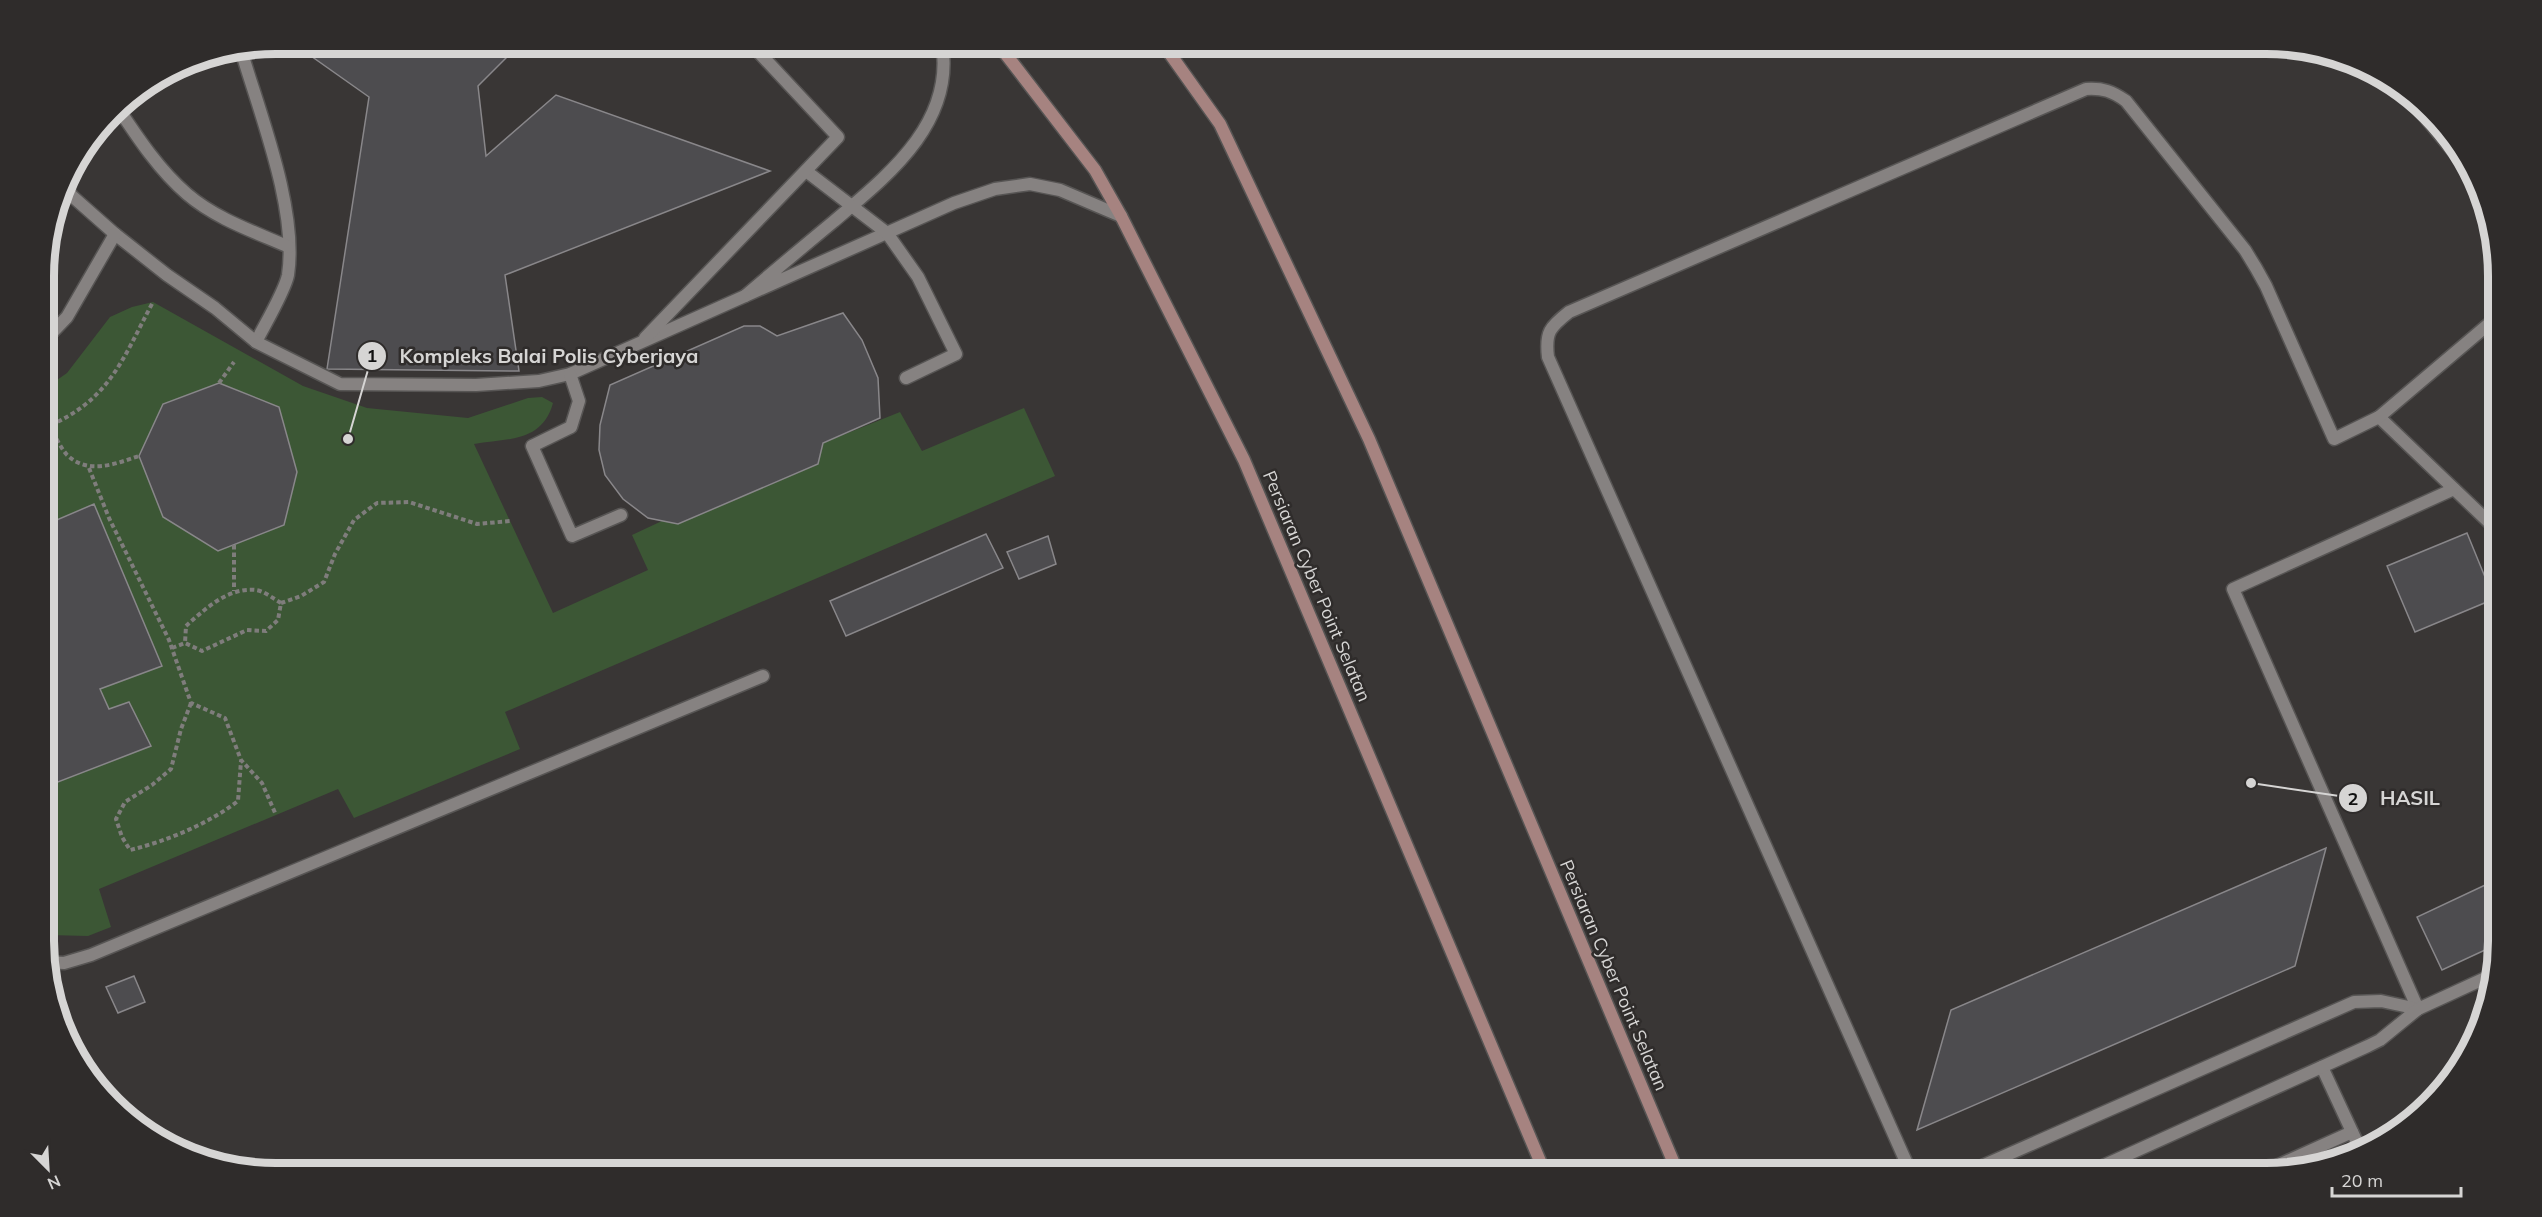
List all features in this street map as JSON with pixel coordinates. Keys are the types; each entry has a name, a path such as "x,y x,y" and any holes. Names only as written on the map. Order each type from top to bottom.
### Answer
{"main road":[{"name":"Persiaran Cyber Point Selatan","path":"1006,54 1095,170 1121,216 1244,460 1541,1163"},
{"name":"Persiaran Cyber Point Selatan","path":"1170,54 1220,124 1369,439 1674,1163"}],"street":[{"path":"640,343 838,137 760,54"},
{"path":"745,296 887,176 910,151 931,118 942,86 944,54"},
{"path":"243,57 287,215 289,247 288,278 256,342"},
{"path":"1907,1163 1548,357 1546,341 1550,329 1569,312 2085,89 2098,88 2112,91 2126,101 2245,250 2266,286 2334,439 2379,417 2488,325"},
{"path":"123,115 148,153 187,194 222,217 289,247"},
{"path":"806,171 887,233 918,277 956,354 906,378"},
{"path":"70,193 115,234 167,275 215,308 256,342 340,384 476,386 539,381 570,374 954,203 995,189 1030,184 1060,190 1121,216"},
{"path":"54,330 67,316 115,234"},
{"path":"570,374 579,401 571,427 531,446 572,536 621,514"},
{"path":"2379,417 2488,521"},
{"path":"2418,1009 2232,589 2454,489"},
{"path":"55,963 64,963 91,956 763,676"},
{"path":"2109,1163 2380,1040 2418,1009 2485,978"},
{"path":"1989,1163 2354,1002 2381,1001 2418,1009"},
{"path":"2322,1067 2357,1143"},
{"path":"2284,1163 2352,1132"}],"path":[{"path":"54,424 73,415 98,396 115,373 153,302"},
{"path":"219,384 236,360"},
{"path":"54,437 67,455 89,468 109,518 171,648 191,704 171,769 152,785 125,802 116,819 122,837 130,850 149,846 223,813 238,801 241,760"},
{"path":"89,468 114,464 139,456"},
{"path":"185,643 186,626 203,611 234,591 258,590 281,603 301,596 324,582 335,554 354,520 377,503 409,502 477,524 510,521"},
{"path":"234,545 234,591"},
{"path":"171,648 185,643 202,651 247,630 266,631 278,621 281,603"},
{"path":"191,704 225,718 241,760 262,783 276,815"}],"green space":[{"path":"153,302 303,386 367,408 468,418 528,398 542,397 553,403 548,416 532,432 511,439 474,444 553,613 648,570 632,535 664,520 678,524 818,464 823,443 900,412 922,451 1024,408 1055,476 505,712 520,749 354,818 338,789 99,889 111,927 88,936 54,935 54,382 67,373 110,317 132,307"}],"building":[{"path":"308,54 510,54 478,86 486,156 556,95 770,171 505,275 519,371 327,369 369,97"},
{"path":"843,313 862,340 878,378 880,418 823,443 818,464 678,524 648,518 623,499 605,475 599,450 600,425 610,385 744,326 760,326 777,336"},
{"path":"219,383 279,407 297,472 284,525 218,551 163,517 139,456 163,404"},
{"path":"94,504 162,666 100,689 109,709 129,702 151,746 54,784 54,521"},
{"path":"2467,533 2488,584 2488,602 2415,632 2387,566"},
{"path":"986,534 1003,568 846,636 830,601"},
{"path":"1048,536 1056,564 1019,579 1007,552"},
{"path":"2326,848 2295,966 1917,1130 1951,1010"},
{"path":"2488,884 2488,949 2442,970 2417,917"},
{"path":"134,976 145,1002 118,1013 106,987"}],"place":[{"name":"Kompleks Balai Polis Cyberjaya","path":"348,439"},
{"name":"HASIL","path":"2251,783"}]}
